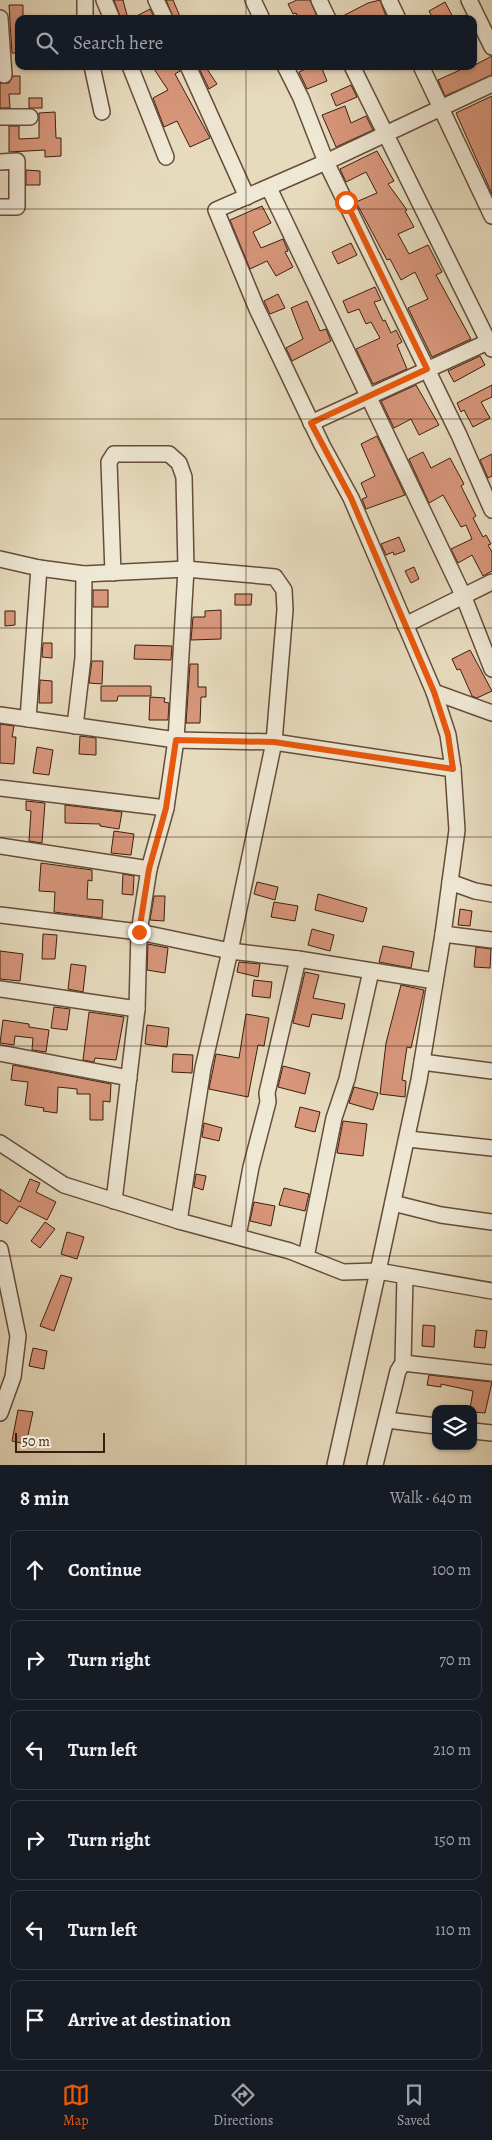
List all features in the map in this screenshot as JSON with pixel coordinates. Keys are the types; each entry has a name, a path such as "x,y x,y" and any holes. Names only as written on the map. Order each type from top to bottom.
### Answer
{"street":[{"path":"85,0 85,15"},
{"path":"104,0 110,15"},
{"path":"156,0 163,15"},
{"path":"253,0 260,15"},
{"path":"319,0 326,15"},
{"path":"388,0 396,15"},
{"path":"469,0 476,15"},
{"path":"477,16 492,47"},
{"path":"0,18 4,75"},
{"path":"93,70 102,112"},
{"path":"132,70 166,157"},
{"path":"190,70 247,197"},
{"path":"286,70 301,98 326,162 460,435 492,510"},
{"path":"311,423 427,369 491,343 354,70"},
{"path":"423,70 492,216"},
{"path":"335,1465 408,1139 422,1062 443,934 456,830 453,769 448,735 434,692 351,498 311,423 257,309 216,210 326,162 492,84"},
{"path":"0,117 30,117"},
{"path":"0,162 17,161 16,207 0,208"},
{"path":"269,188 464,598 492,669"},
{"path":"113,573 109,462 114,454 169,454 179,463 184,477 186,569 176,740 166,808 149,869 139,932 138,1009 114,1201"},
{"path":"0,559 39,568 84,574 186,569 275,577 284,590 285,610 274,742 203,1068 179,1220"},
{"path":"28,719 39,568"},
{"path":"75,726 83,658 84,574"},
{"path":"406,628 492,582"},
{"path":"464,598 492,588"},
{"path":"434,692 492,713"},
{"path":"0,715 176,740 274,742 453,769"},
{"path":"0,788 166,808"},
{"path":"0,846 149,869"},
{"path":"450,882 475,891 492,894"},
{"path":"0,915 139,932 230,951 298,958 435,981"},
{"path":"443,934 492,940"},
{"path":"238,1236 251,1167 268,1102 267,1093 298,958"},
{"path":"306,1257 334,1118 347,1079 371,970"},
{"path":"0,989 138,1009"},
{"path":"0,1053 129,1078"},
{"path":"422,1062 492,1071"},
{"path":"408,1139 492,1148"},
{"path":"0,1143 64,1185 306,1257 343,1272 378,1271 492,1291"},
{"path":"393,1203 441,1214 492,1222"},
{"path":"0,1248 18,1336 13,1377 0,1413"},
{"path":"375,1465 398,1371 403,1363 405,1276"},
{"path":"403,1363 492,1373"},
{"path":"386,1420 432,1426"},
{"path":"477,1431 492,1433"}],"building":[{"path":"114,0 123,0 127,15 120,15"},
{"path":"166,0 173,0 179,15 172,15"},
{"path":"297,0 310,0 316,15 293,14 288,4"},
{"path":"380,0 386,15 345,15 368,3"},
{"path":"445,2 452,15 431,15 429,11"},
{"path":"9,5 23,5 23,15 15,15 15,53 12,53"},
{"path":"150,9 153,15 139,15"},
{"path":"492,56 492,75 445,96 438,80 460,70 477,70 477,64"},
{"path":"155,70 180,70 175,74 210,138 190,147 177,121 164,127 153,98 168,90"},
{"path":"200,70 208,70 217,84 209,89"},
{"path":"303,70 323,70 327,81 307,89 299,72"},
{"path":"13,76 20,76 20,94 9,94 10,108 0,108 0,83 9,83"},
{"path":"351,85 357,97 336,106 331,94"},
{"path":"492,96 492,194 456,113"},
{"path":"29,98 42,98 42,108 29,108"},
{"path":"345,106 351,123 366,116 373,130 336,147 322,115"},
{"path":"55,112 56,138 61,138 61,156 45,157 45,150 9,152 9,126 19,126 19,139 39,138 39,113"},
{"path":"377,151 394,181 388,184 407,210 405,211 414,227 398,234 409,254 428,245 442,272 436,275 471,339 432,357 408,308 428,299 415,272 401,280 390,259 387,260 356,202 377,193 366,172 346,182 340,169"},
{"path":"26,170 40,171 40,185 26,185"},
{"path":"262,206 271,223 253,232 261,248 283,239 288,251 285,252 293,267 276,276 267,261 250,269 230,220"},
{"path":"351,243 357,255 338,264 332,252"},
{"path":"375,287 381,300 374,302 391,333 396,330 402,342 397,345 407,369 373,384 356,349 380,338 371,322 366,324 359,309 348,313 343,301"},
{"path":"278,294 285,308 270,314 264,301"},
{"path":"307,301 320,331 326,329 331,341 292,361 286,348 303,339 291,308"},
{"path":"480,356 485,365 454,382 448,371"},
{"path":"416,385 439,425 419,435 411,419 394,428 381,401"},
{"path":"492,385 492,397 481,402 490,418 473,427 464,410 461,412 457,403"},
{"path":"377,436 405,495 366,509 362,499 367,497 361,483 375,476 361,444"},
{"path":"423,452 431,468 450,458 464,484 461,486 476,516 473,518 483,537 486,535 491,544 488,545 492,552 492,571 483,576 472,555 458,563 451,549 472,539 466,525 461,527 443,495 429,503 409,459"},
{"path":"492,454 492,476 488,478 480,460"},
{"path":"399,537 405,551 394,555 393,552 386,555 381,544"},
{"path":"414,567 419,579 411,583 405,571"},
{"path":"93,590 108,590 108,607 93,607"},
{"path":"235,594 252,594 251,605 235,605"},
{"path":"221,610 221,639 191,640 193,617 205,617 205,611"},
{"path":"5,611 15,611 15,625 5,626"},
{"path":"43,643 52,643 52,658 42,657"},
{"path":"135,645 172,646 171,660 134,659"},
{"path":"470,650 492,691 477,698 472,696 460,669 457,670 452,659"},
{"path":"92,661 103,661 102,684 89,683"},
{"path":"190,664 198,664 198,687 206,687 206,697 201,697 200,723 186,723"},
{"path":"40,680 52,681 52,703 39,703"},
{"path":"101,686 151,686 151,696 118,696 117,701 101,701"},
{"path":"150,697 165,698 164,702 169,703 168,720 149,720"},
{"path":"0,724 14,726 12,737 16,737 14,764 0,763"},
{"path":"80,736 96,738 96,755 79,754"},
{"path":"37,747 53,750 49,775 33,773"},
{"path":"26,801 45,803 42,843 29,841 31,811 26,810"},
{"path":"65,805 122,812 119,829 100,826 100,824 65,823"},
{"path":"114,831 134,834 131,855 111,853"},
{"path":"41,863 92,870 92,881 88,880 87,899 103,900 102,918 54,912 55,892 39,891"},
{"path":"123,874 134,876 133,895 122,894"},
{"path":"257,882 278,887 275,900 254,894"},
{"path":"318,894 367,908 363,922 315,910"},
{"path":"154,896 165,896 164,921 150,920"},
{"path":"274,902 298,906 295,921 271,917"},
{"path":"460,909 472,911 470,926 458,925"},
{"path":"312,929 334,935 330,951 308,945"},
{"path":"43,934 57,935 55,959 42,959"},
{"path":"148,944 168,948 165,973 147,970"},
{"path":"383,946 414,952 411,968 379,962"},
{"path":"476,947 491,949 490,968 474,967"},
{"path":"0,951 23,954 20,981 0,979"},
{"path":"239,962 260,964 258,977 237,972"},
{"path":"71,964 86,966 83,992 68,989"},
{"path":"305,972 319,975 313,998 345,1004 342,1019 312,1014 309,1027 293,1023"},
{"path":"254,980 272,982 270,998 252,996"},
{"path":"401,985 424,990 411,1048 407,1047 402,1080 406,1081 405,1097 380,1094 386,1043"},
{"path":"54,1007 70,1009 67,1030 51,1028"},
{"path":"89,1012 124,1017 116,1060 95,1058 94,1062 83,1060"},
{"path":"246,1014 269,1018 264,1046 258,1045 248,1097 209,1089 216,1054 239,1058"},
{"path":"3,1020 29,1024 29,1027 49,1030 46,1052 32,1050 33,1038 15,1036 14,1045 0,1043"},
{"path":"147,1025 169,1028 167,1047 145,1044"},
{"path":"173,1054 193,1055 192,1073 172,1072"},
{"path":"13,1065 111,1084 110,1102 103,1101 103,1120 90,1120 90,1094 77,1094 77,1089 58,1087 57,1113 43,1111 44,1108 25,1105 28,1082 11,1080"},
{"path":"283,1066 310,1073 305,1094 278,1087"},
{"path":"354,1087 378,1093 373,1110 349,1103"},
{"path":"300,1107 320,1112 315,1132 295,1127"},
{"path":"343,1121 367,1124 363,1156 337,1153"},
{"path":"204,1123 222,1128 219,1141 202,1137"},
{"path":"196,1174 206,1176 203,1190 194,1187"},
{"path":"30,1179 40,1183 36,1192 56,1202 47,1220 19,1206 7,1224 0,1220 0,1189 20,1202"},
{"path":"284,1188 309,1194 305,1211 279,1205"},
{"path":"254,1202 275,1206 271,1226 250,1221"},
{"path":"45,1222 55,1229 40,1248 31,1241"},
{"path":"67,1232 84,1237 77,1259 61,1254"},
{"path":"61,1275 72,1278 54,1331 40,1326"},
{"path":"423,1325 435,1326 434,1347 422,1346"},
{"path":"476,1330 487,1331 485,1348 474,1347"},
{"path":"33,1348 47,1351 44,1369 29,1366"},
{"path":"429,1375 492,1382 485,1413 477,1412 477,1405 471,1405 473,1391 441,1384 441,1387 427,1385"},
{"path":"18,1410 33,1412 26,1444 12,1441"}],"route":[{"path":"139,932 149,869 166,808 176,740 274,742 453,769 448,735 434,692 351,498 311,423 427,369 346,202"}]}
